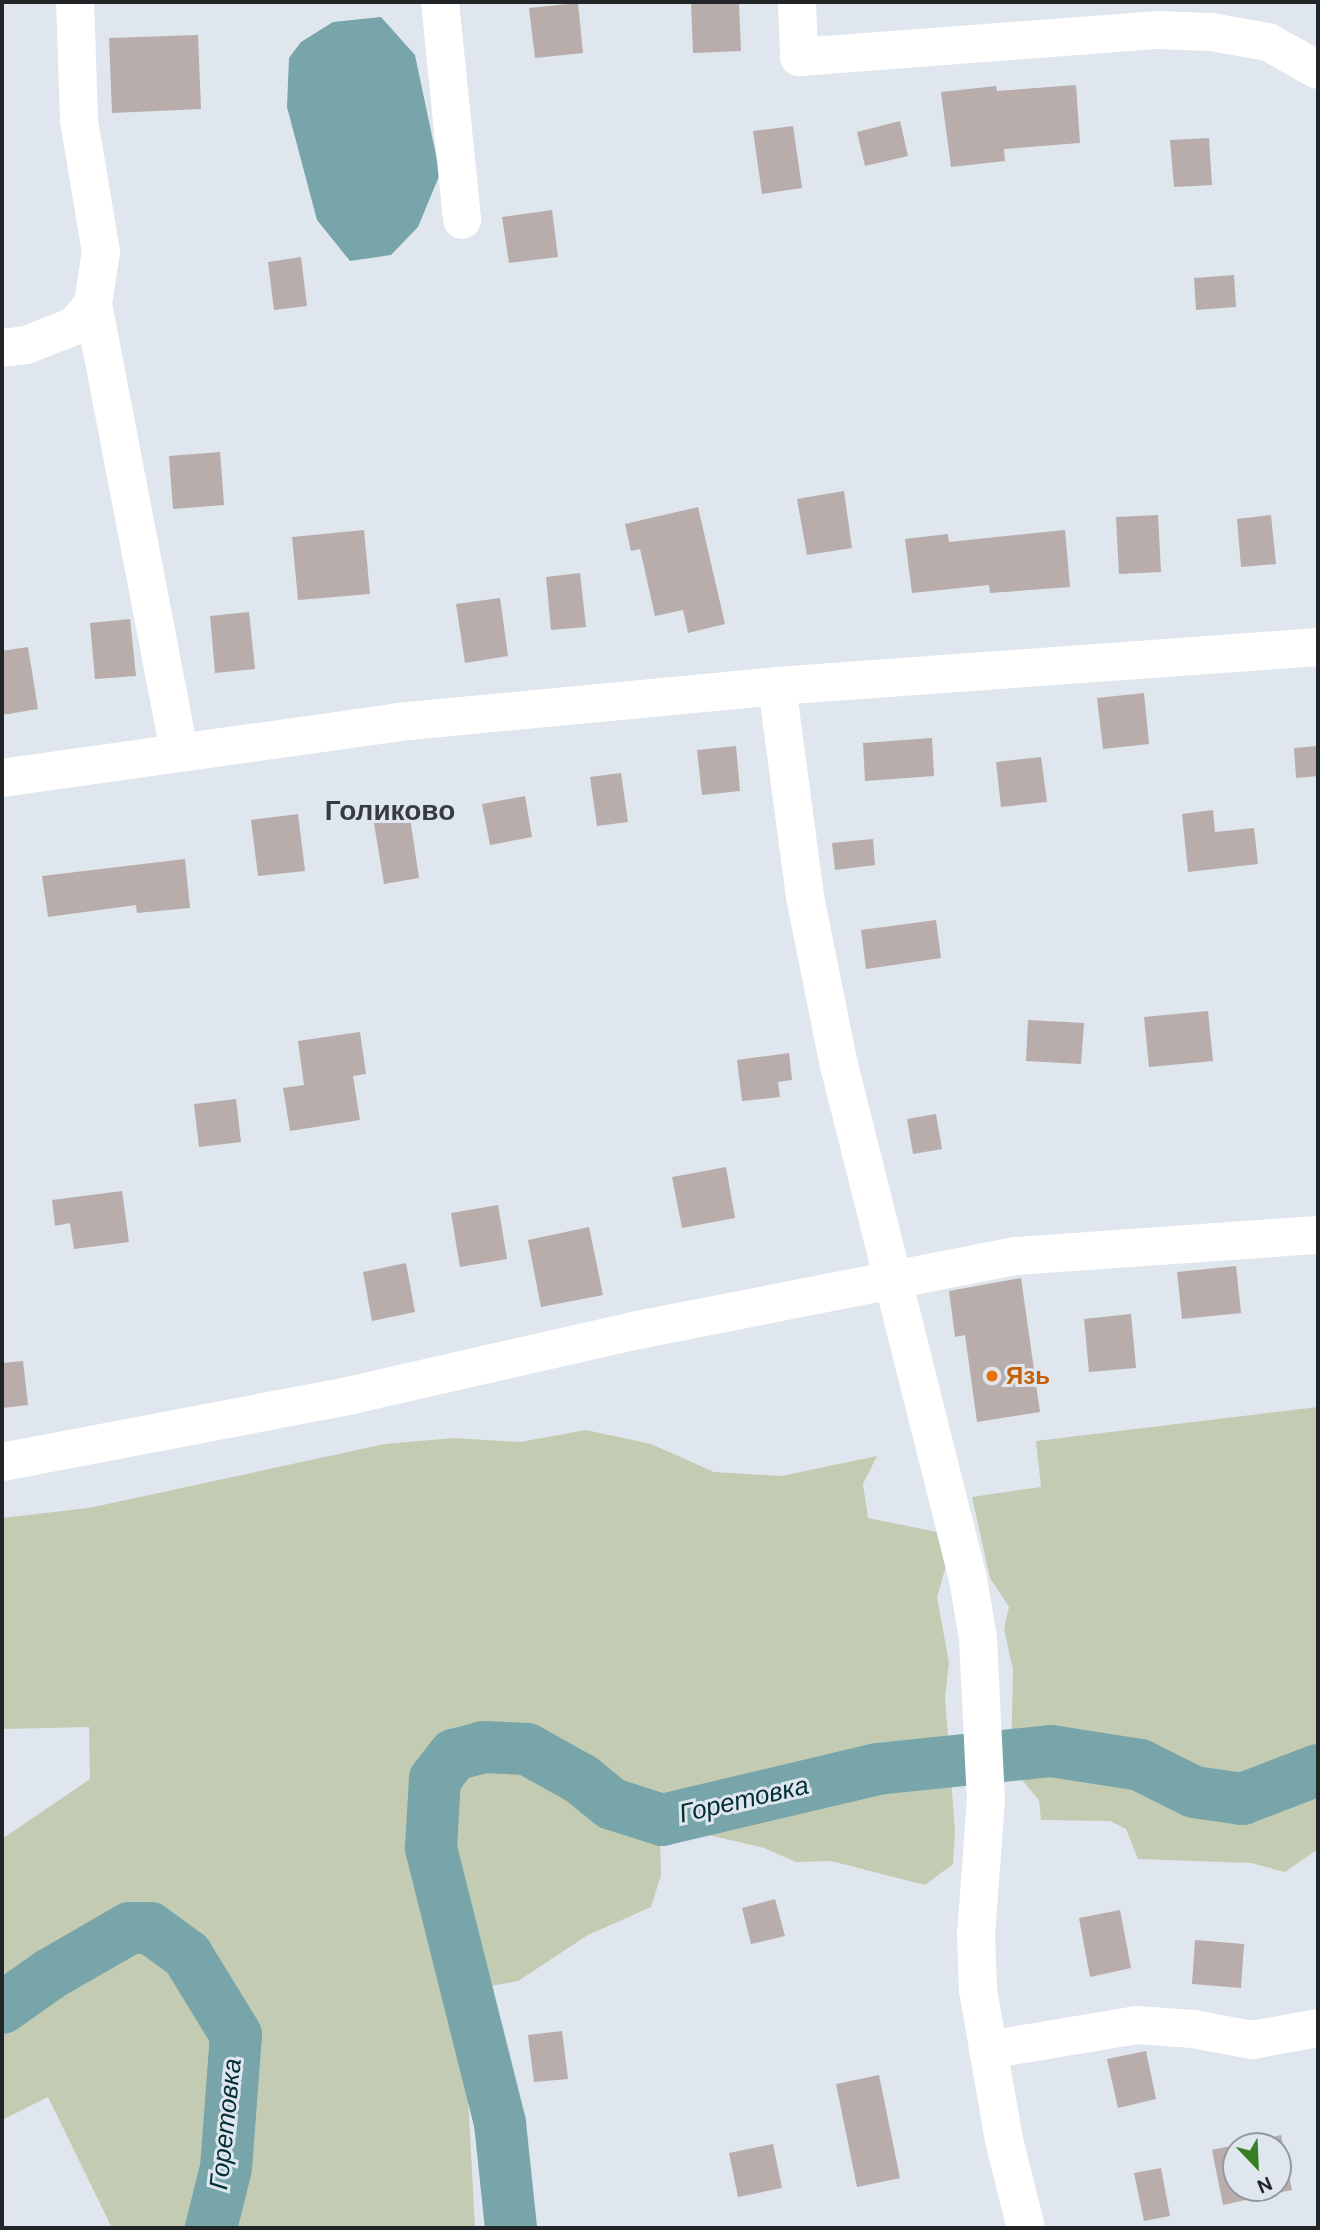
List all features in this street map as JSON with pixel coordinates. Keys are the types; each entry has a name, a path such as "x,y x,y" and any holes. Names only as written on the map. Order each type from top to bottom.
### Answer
{"street":[{"path":"75,2 79,120 101,252 93,304 179,750"},
{"path":"440,2 462,220"},
{"path":"797,2 799,57 1156,30 1211,32 1268,43 1318,70"},
{"path":"2,348 26,345 75,326 93,304"},
{"path":"2,778 179,750 398,723 777,687 1318,647"},
{"path":"777,687 805,897 839,1065 968,1579 985,1718 986,1799 976,1934 978,1990 1026,2228"},
{"path":"2,1462 352,1395 638,1330 1016,1256 1318,1235"},
{"path":"988,2050 1136,2025 1193,2029 1252,2040 1318,2028"}],"green space":[{"path":"1318,1407 1318,1849 1285,1872 1251,1863 1138,1859 1126,1829 1110,1821 1041,1820 1039,1800 1017,1774 1011,1759 1013,1670 1004,1629 1009,1607 990,1578 972,1497 1041,1487 1036,1441"},
{"path":"586,1430 651,1444 714,1472 781,1476 877,1456 863,1484 868,1518 937,1532 946,1566 937,1597 949,1663 945,1697 955,1831 953,1864 925,1885 831,1861 796,1862 764,1848 692,1831 660,1839 661,1875 651,1907 588,1935 518,1981 485,1987 454,2047 467,2078 475,2228 112,2228 48,2097 2,2120 2,1839 90,1779 89,1727 2,1729 2,1518 89,1508 385,1444 454,1438 520,1442"}],"water":[{"path":"381,17 415,55 440,174 418,227 391,255 350,261 317,220 287,107 289,58 301,42 333,22"}],"building":[{"path":"691,2 739,3 741,51 693,53"},
{"path":"578,3 583,53 535,58 529,8"},
{"path":"198,35 201,109 112,113 109,38"},
{"path":"1076,85 1080,143 1004,149 1005,161 951,167 941,92 996,86 997,91"},
{"path":"900,121 908,156 865,166 857,132"},
{"path":"793,126 802,188 762,194 753,131"},
{"path":"1209,138 1212,185 1174,187 1170,140"},
{"path":"552,210 558,257 509,263 502,217"},
{"path":"301,257 307,306 274,310 268,262"},
{"path":"1234,275 1236,307 1196,310 1194,278"},
{"path":"220,452 224,505 173,509 169,456"},
{"path":"844,491 852,548 807,555 797,499"},
{"path":"698,507 725,624 688,633 683,610 655,616 640,549 631,551 625,524"},
{"path":"1158,515 1161,572 1119,574 1116,517"},
{"path":"1271,515 1276,564 1241,567 1237,519"},
{"path":"364,530 370,594 298,600 292,537"},
{"path":"1065,530 1070,587 990,593 989,585 912,593 905,539 948,534 949,542"},
{"path":"580,573 586,627 551,630 546,577"},
{"path":"500,598 508,656 465,663 456,604"},
{"path":"249,612 255,669 215,673 210,616"},
{"path":"130,619 136,676 95,679 90,623"},
{"path":"28,647 38,709 2,715 2,651"},
{"path":"1144,693 1149,744 1103,749 1097,698"},
{"path":"932,738 934,776 865,781 863,743"},
{"path":"736,746 740,791 702,795 697,750"},
{"path":"1318,746 1318,776 1296,778 1294,748"},
{"path":"1041,757 1047,802 1001,807 996,762"},
{"path":"621,773 628,822 597,826 590,777"},
{"path":"525,796 532,837 490,845 482,804"},
{"path":"1213,810 1215,832 1254,828 1258,864 1188,872 1182,814"},
{"path":"409,811 419,878 384,884 373,817"},
{"path":"298,814 305,871 258,876 251,820"},
{"path":"873,839 875,865 835,870 832,843"},
{"path":"185,859 190,908 137,913 136,905 48,917 42,876"},
{"path":"936,920 941,958 866,969 861,930"},
{"path":"1208,1011 1213,1061 1149,1067 1144,1017"},
{"path":"1028,1020 1084,1023 1081,1064 1026,1061"},
{"path":"360,1032 366,1074 353,1076 360,1120 290,1131 283,1088 304,1085 298,1041"},
{"path":"789,1053 792,1080 778,1082 780,1097 742,1101 737,1060"},
{"path":"236,1099 241,1142 199,1147 194,1104"},
{"path":"936,1114 942,1149 913,1154 907,1119"},
{"path":"726,1167 735,1218 682,1228 672,1177"},
{"path":"122,1191 129,1242 74,1249 70,1223 55,1226 52,1200"},
{"path":"498,1205 507,1259 460,1267 451,1213"},
{"path":"589,1227 603,1295 541,1307 528,1240"},
{"path":"406,1263 415,1312 372,1321 363,1272"},
{"path":"1236,1266 1241,1313 1182,1319 1177,1272"},
{"path":"1021,1278 1040,1412 977,1422 965,1335 955,1337 949,1291"},
{"path":"1131,1314 1136,1368 1089,1372 1084,1319"},
{"path":"23,1361 28,1405 2,1408 2,1363"},
{"path":"775,1899 785,1936 751,1944 742,1908"},
{"path":"1120,1910 1131,1968 1090,1977 1079,1918"},
{"path":"1195,1940 1244,1944 1241,1988 1192,1984"},
{"path":"562,2031 568,2079 534,2082 528,2035"},
{"path":"1146,2051 1156,2099 1118,2108 1107,2059"},
{"path":"879,2075 900,2178 857,2187 836,2084"},
{"path":"773,2144 782,2188 738,2197 729,2153"},
{"path":"1222,2148 1222,2200 1212,2150"},
{"path":"1161,2168 1170,2216 1144,2221 1134,2173"}],"waterway":[{"name":"Горетовка","path":"511,2228 500,2123 431,1848 435,1779 454,1755 484,1747 527,1749 581,1779 612,1804 662,1820 877,1769 1051,1751 1140,1765 1194,1792 1242,1799 1318,1770"},
{"name":"Горетовка","path":"2,2008 50,1974 130,1928 150,1928 187,1955 236,2035 226,2168 211,2228"}],"place":[{"name":"Язь","path":"992,1376"}],"district":[{"name":"Голиково","path":"390,811"}]}
